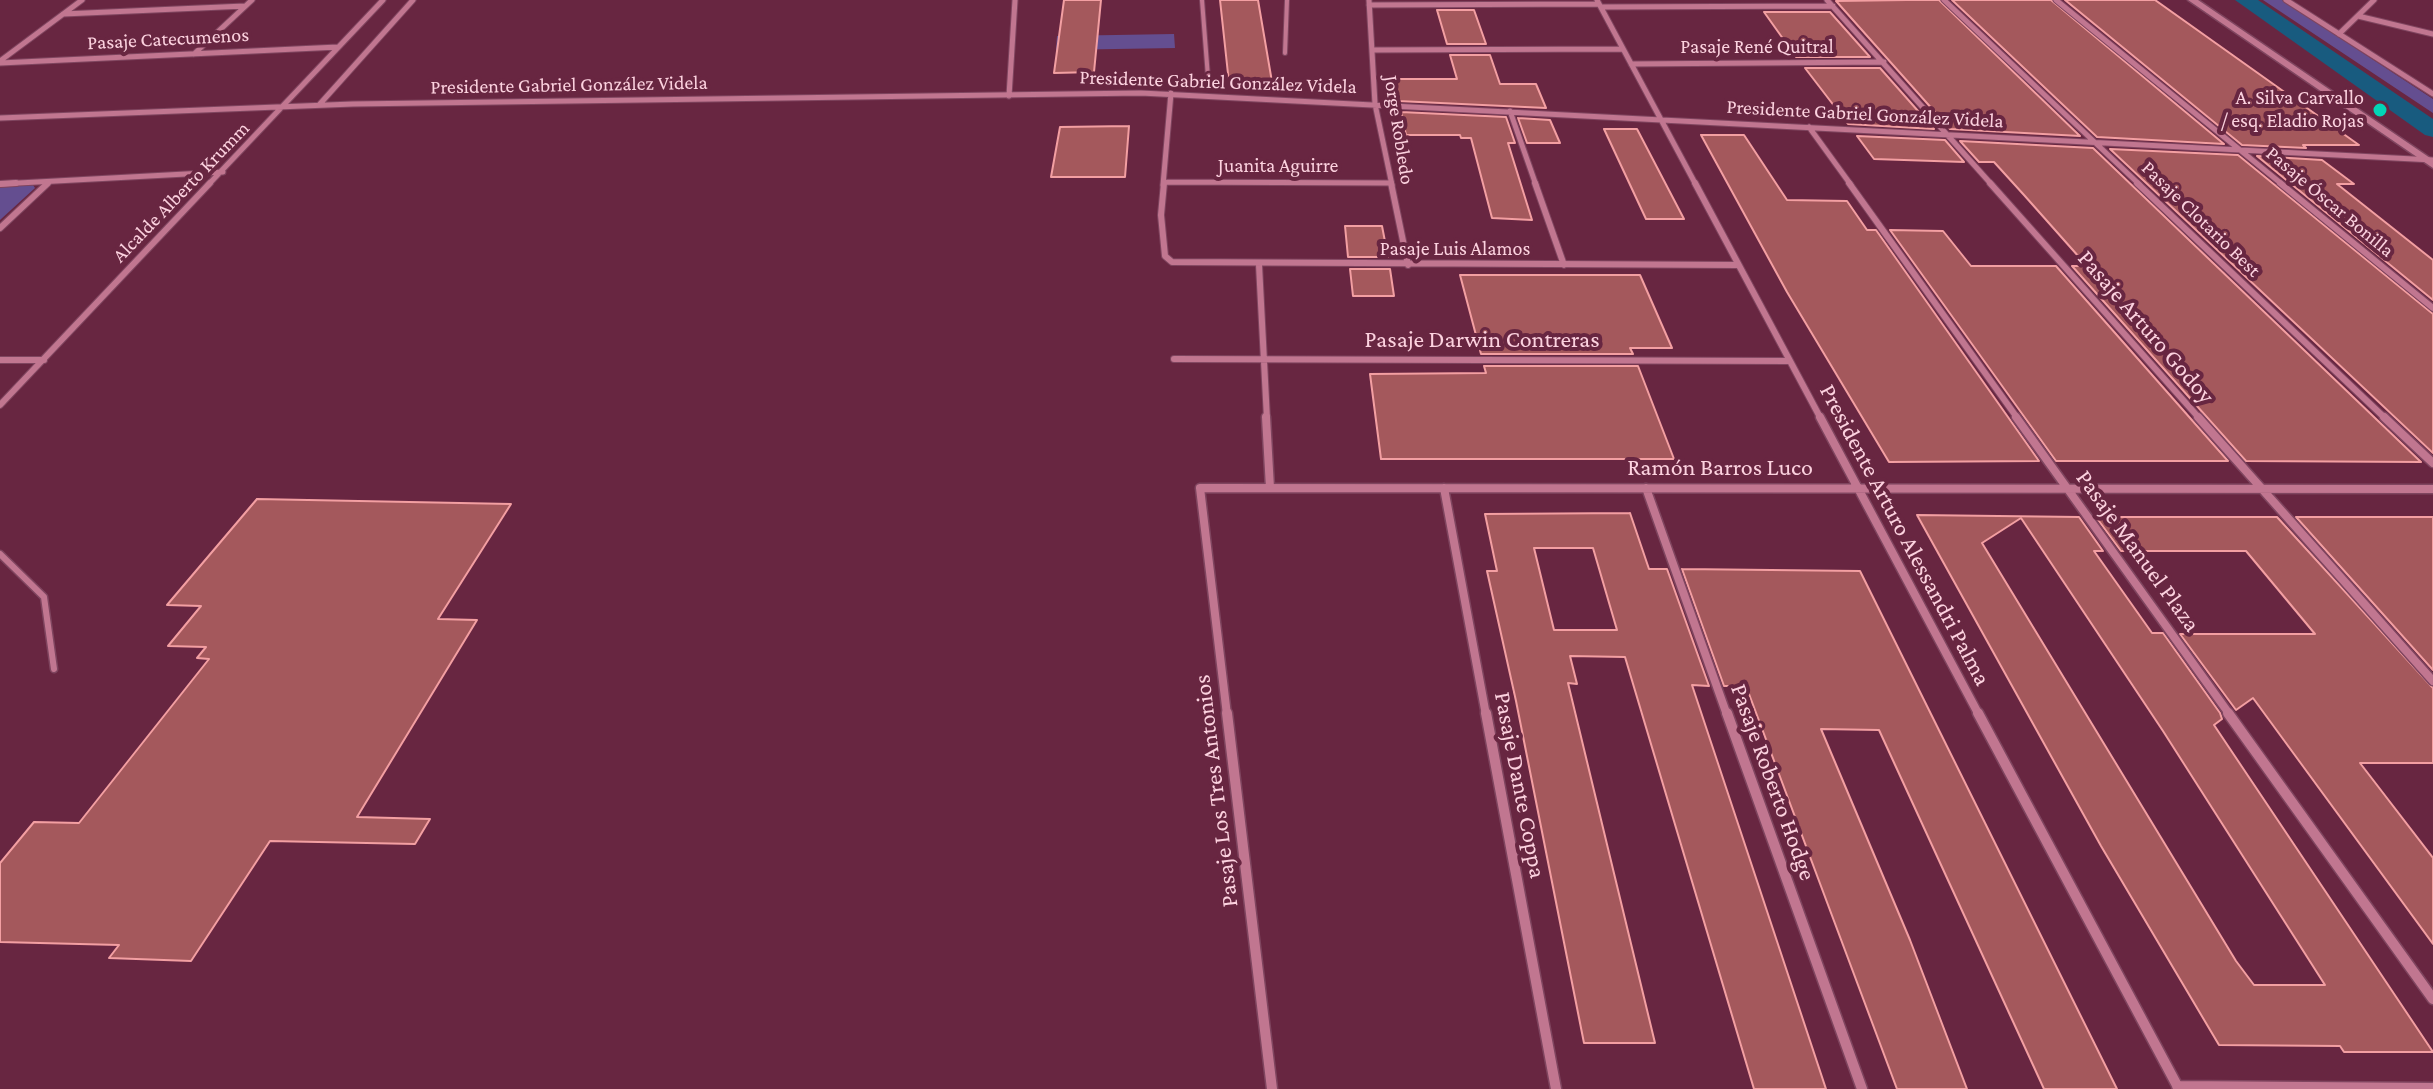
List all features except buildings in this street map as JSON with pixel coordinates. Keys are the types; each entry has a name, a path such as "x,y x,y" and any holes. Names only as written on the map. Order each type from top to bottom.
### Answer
{"street":[{"path":"0,62 82,0"},
{"path":"194,54 252,0"},
{"name":"Alcalde Alberto Krumm","path":"0,405 383,0"},
{"path":"319,105 413,0"},
{"path":"1009,96 1015,0"},
{"name":"Pasaje Arturo Godoy","path":"1827,0 2433,681"},
{"name":"Pasaje Clotario Best","path":"1944,0 2433,463"},
{"name":"Pasaje Óscar Bonilla","path":"2056,0 2433,308"},
{"path":"2192,0 2431,160"},
{"path":"2209,0 2431,160"},
{"path":"2286,0 2433,94"},
{"path":"2339,34 2374,0"},
{"path":"1369,2 1833,6"},
{"name":"Jorge Robledo","path":"1369,2 1375,104 1408,265"},
{"name":"Presidente Arturo Alessandri Palma","path":"1599,3 2178,1087"},
{"path":"63,14 245,6"},
{"path":"2358,16 2433,34"},
{"name":"Pasaje Catecumenos","path":"0,62 338,47"},
{"path":"1372,50 1623,49"},
{"name":"Pasaje René Quitral","path":"1631,64 1884,62"},
{"path":"1164,182 1171,93"},
{"name":"Presidente Gabriel González Videla","path":"0,118 286,105 1171,93 2431,160"},
{"path":"1510,111 1564,265"},
{"name":"Pasaje Manuel Plaza","path":"1809,127 2433,999"},
{"path":"0,184 223,172"},
{"path":"0,228 50,181"},
{"name":"Juanita Aguirre","path":"1164,182 1391,183"},
{"name":"Pasaje Luis Alamos","path":"1164,182 1162,222 1165,256 1172,262 1259,265 1738,265"},
{"path":"1259,265 1270,488"},
{"name":"Pasaje Darwin Contreras","path":"1174,359 1789,361"},
{"path":"0,360 44,360"},
{"name":"Ramón Barros Luco","path":"1200,488 2433,489"},
{"name":"Pasaje Los Tres Antonios","path":"1200,488 1272,1089"},
{"name":"Pasaje Dante Coppa","path":"1444,488 1556,1089"},
{"name":"Pasaje Roberto Hodge","path":"1646,488 1862,1089"},
{"path":"2178,1087 2433,1088"}],"lane":[{"path":"1202,0 1208,77"},
{"path":"1285,53 1287,0"},
{"path":"0,554 44,597 54,669"}],"shaded area":[{"path":"2263,0 2282,0 2433,99 2433,113"},
{"path":"1174,34 1175,48 1056,50 1057,36"},
{"path":"33,185 35,188 0,220 0,187"}],"waterway":[{"path":"2245,0 2433,130"}],"place":[{"name":"A. Silva Carvallo / esq. Eladio Rojas","path":"2380,110"}]}
